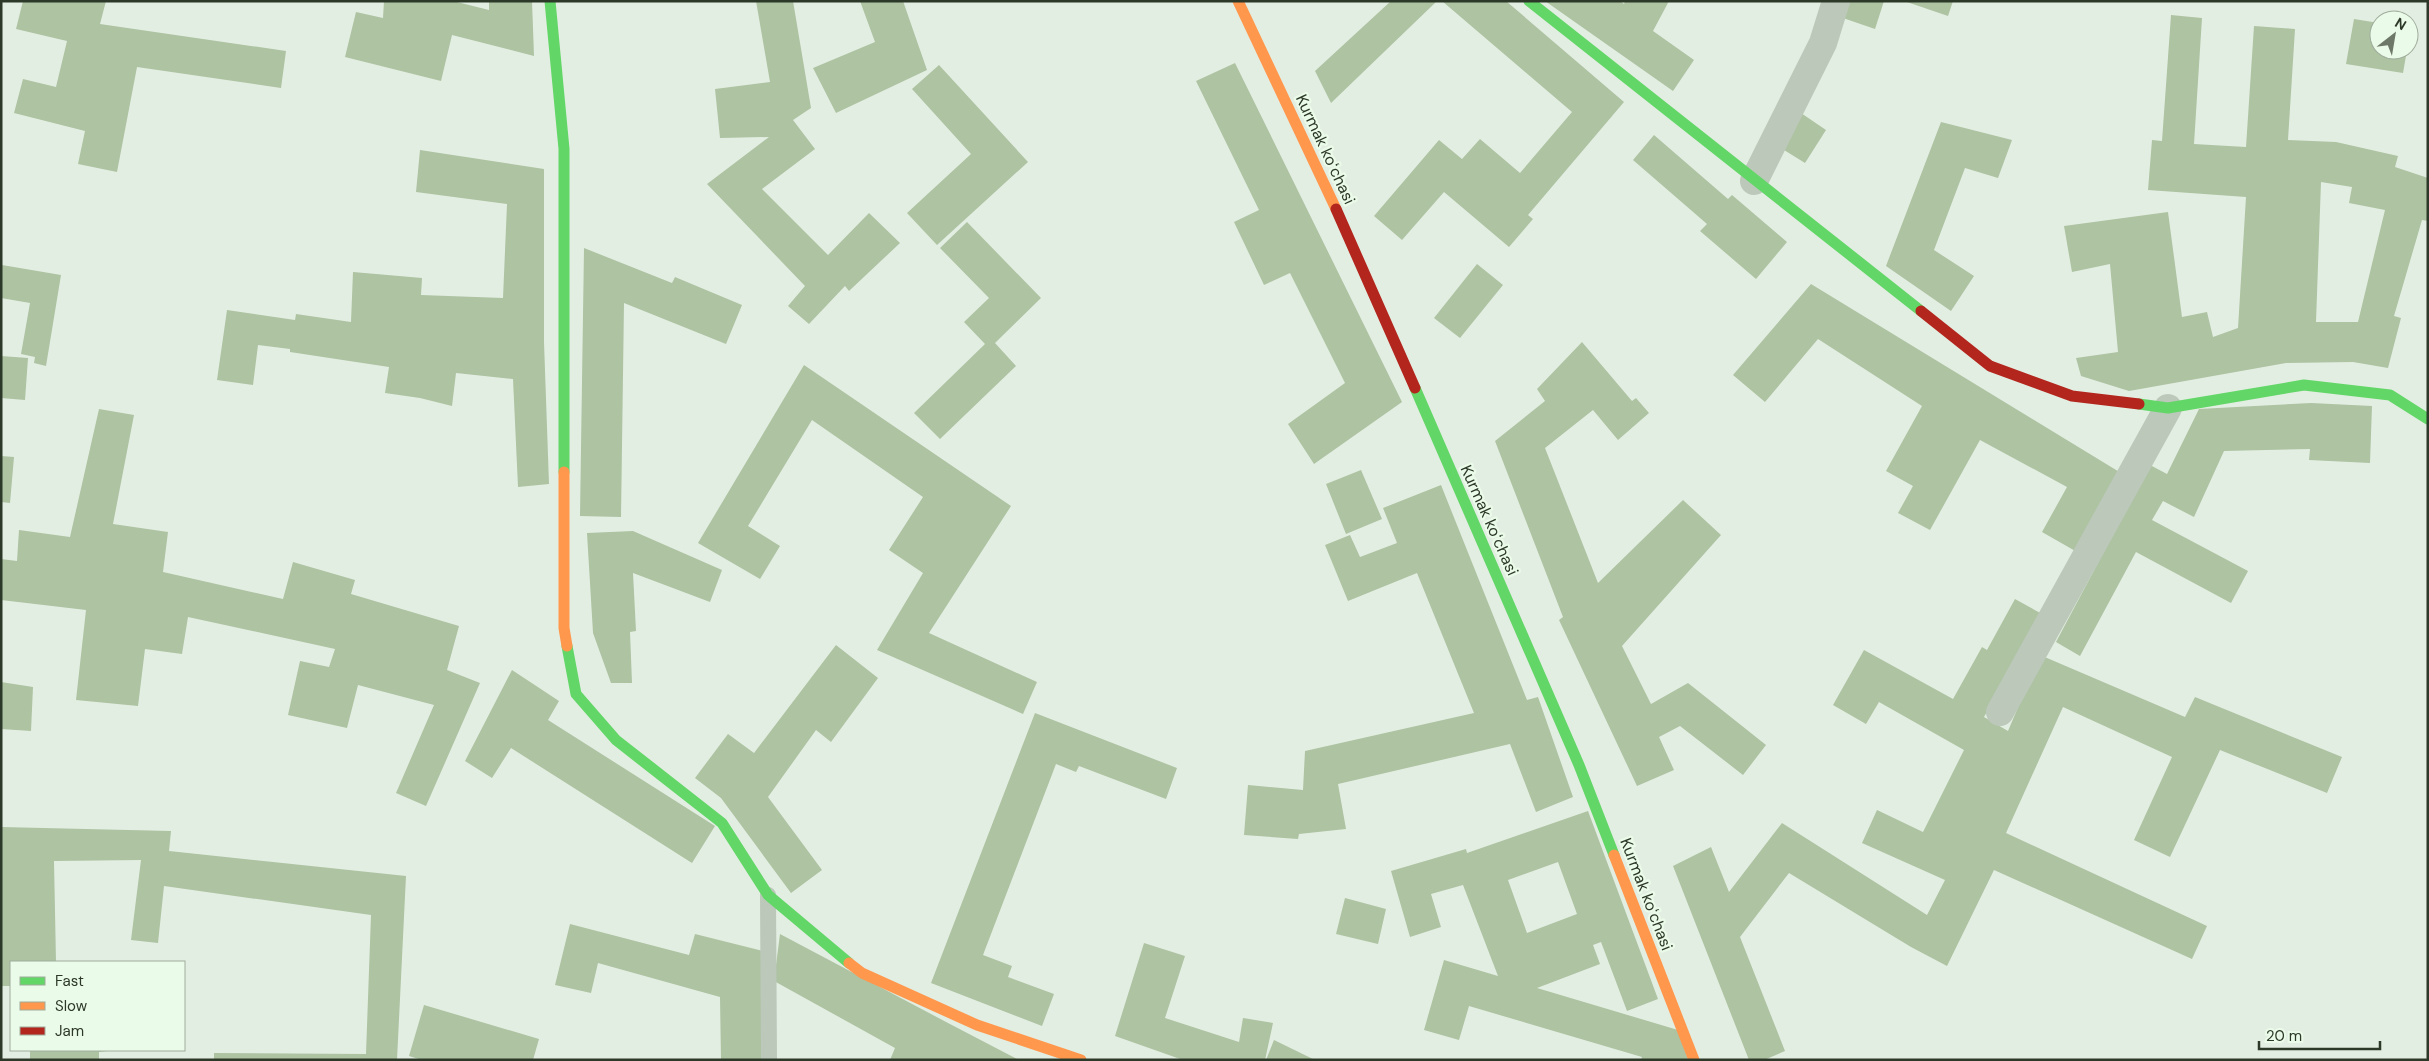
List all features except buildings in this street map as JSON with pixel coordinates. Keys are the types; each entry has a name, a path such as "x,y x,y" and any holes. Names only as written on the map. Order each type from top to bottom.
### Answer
{"street":[{"path":"550,1 564,149 564,628 576,694 616,740 722,824 768,894 862,973 977,1025 1081,1060"},
{"name":"Kurmak koʻchasi","path":"1238,1 1333,201 1579,766 1694,1060"},
{"path":"1529,1 1990,366 2072,396 2168,408 2304,385 2390,395 2428,419"},
{"path":"1754,181 1823,43 1836,1"},
{"path":"2000,712 2168,408"}],"lane":[{"path":"768,894 769,1060"}],"traffic: fast":[{"path":"550,1 564,149 564,472"},
{"path":"1529,1 1921,311"},
{"path":"2139,404 2168,408 2304,385 2390,395 2428,419"},
{"path":"1415,388 1579,765 1614,855"},
{"path":"567,646 576,694 616,740 722,823 768,895 849,963"}],"traffic: slow":[{"path":"1238,1 1336,209"},
{"path":"564,472 564,628 567,646"},
{"path":"1614,855 1694,1060"},
{"path":"849,963 862,973 977,1025 1081,1060"}],"traffic: jam":[{"path":"1336,209 1415,388"},
{"path":"1921,311 1990,366 2072,396 2139,404"}]}
